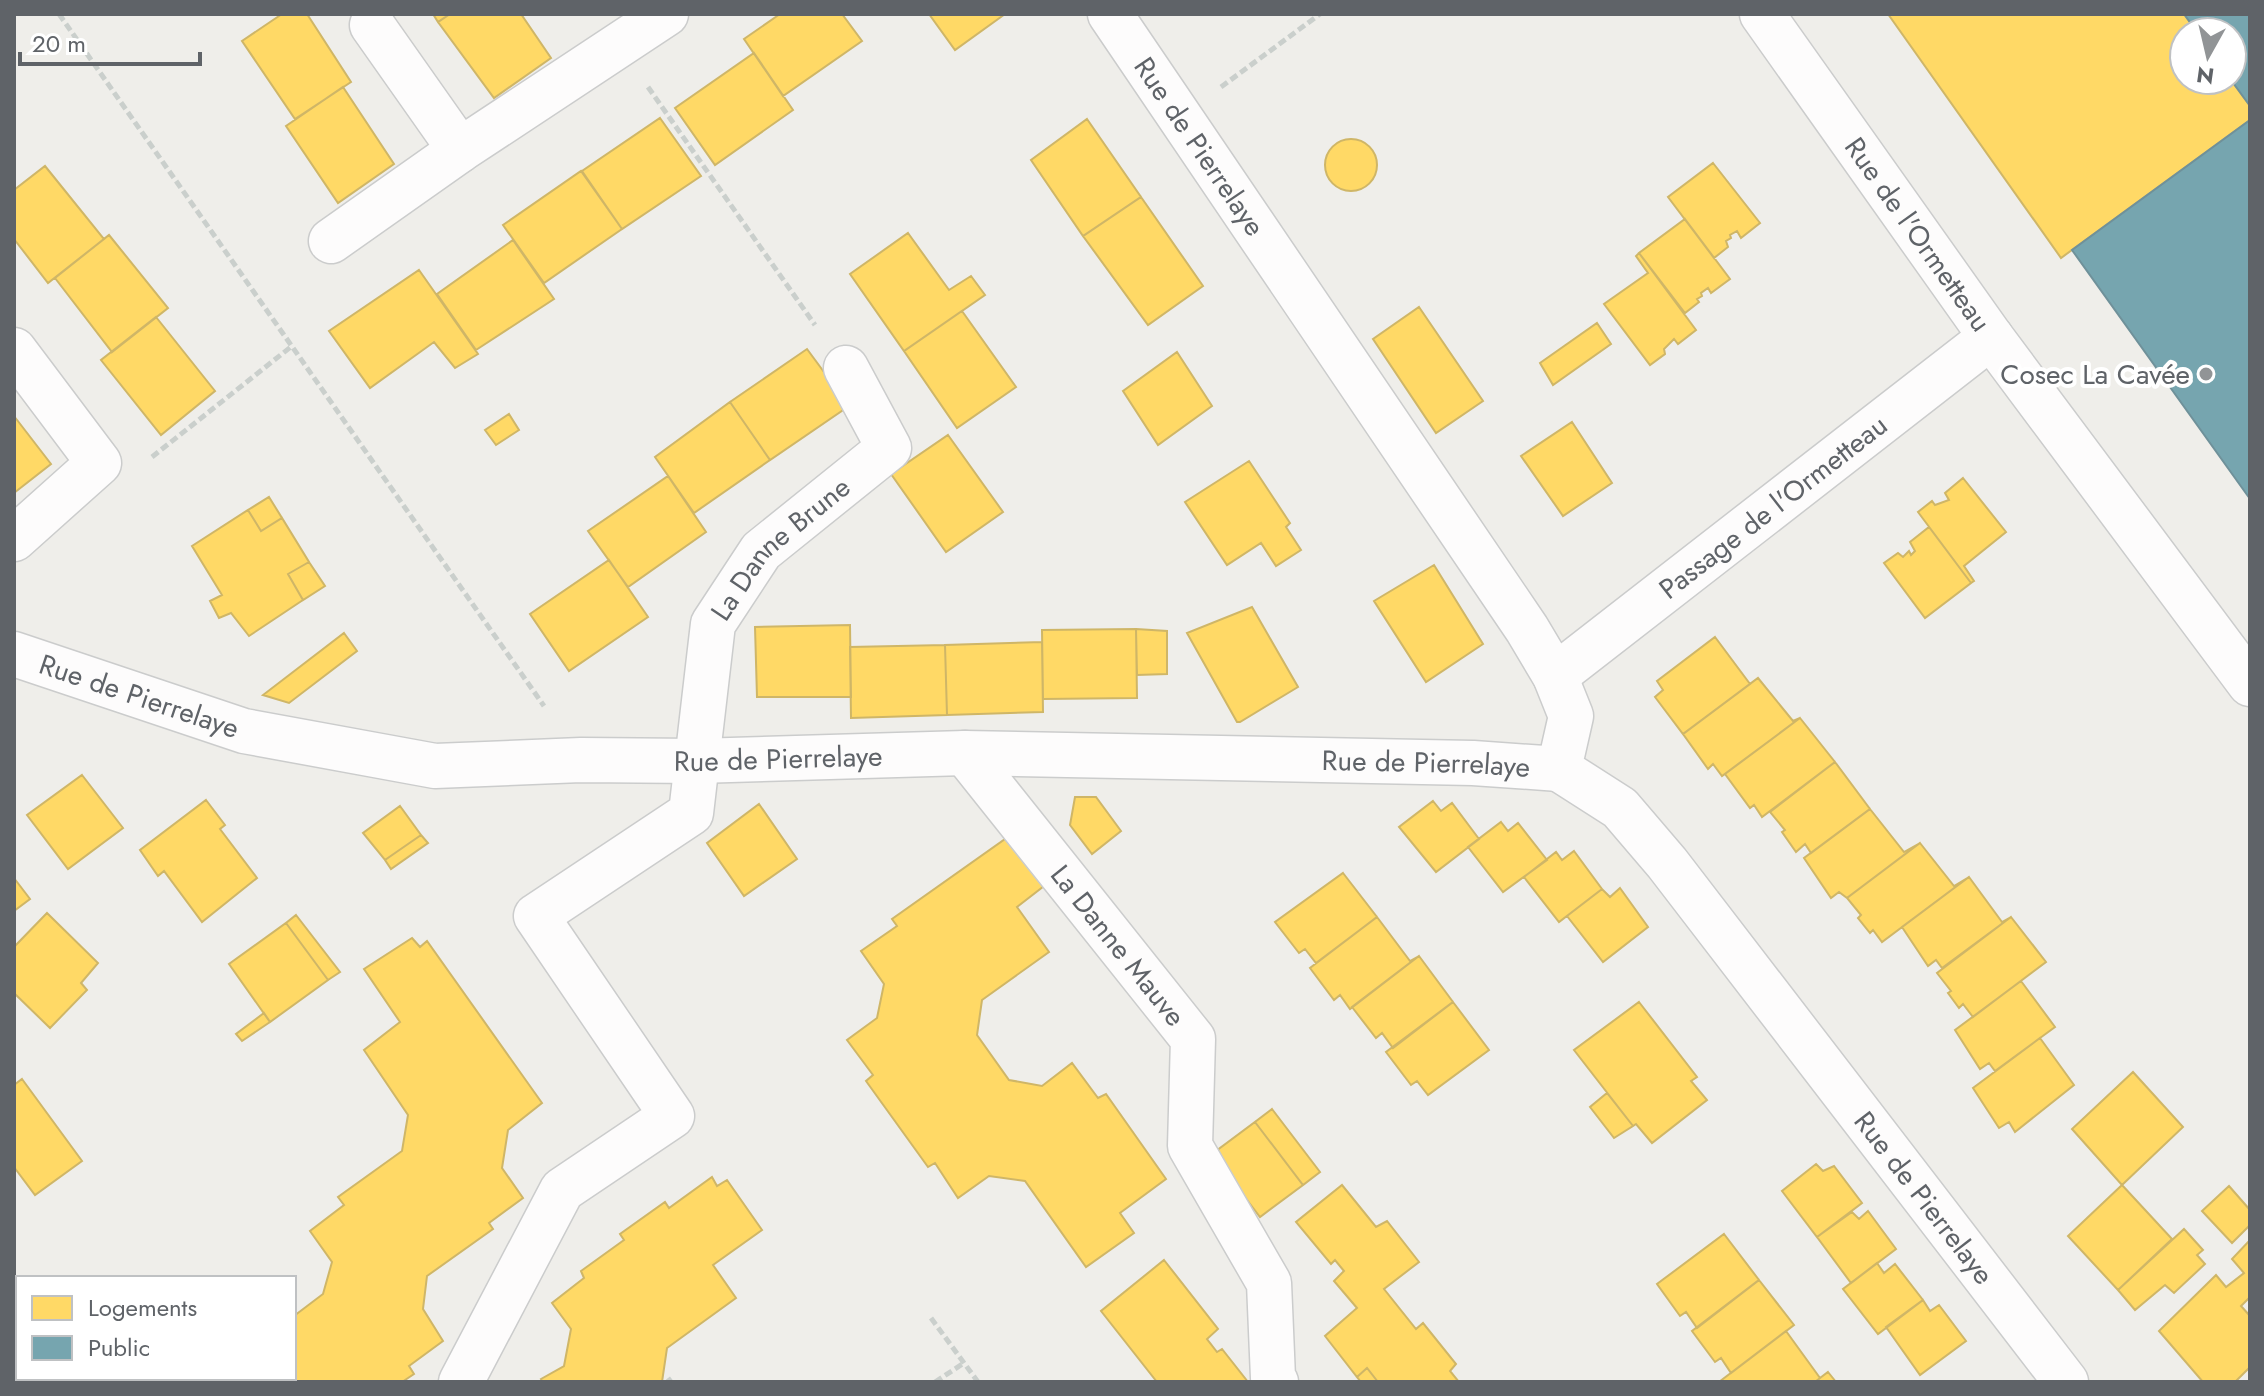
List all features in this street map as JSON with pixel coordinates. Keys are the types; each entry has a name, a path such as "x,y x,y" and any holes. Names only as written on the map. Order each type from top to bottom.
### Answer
{"street":[{"path":"331,241 460,150 666,14"},
{"name":"Rue de Pierrelaye","path":"1110,14 1527,629 1555,676 1571,716 1559,769"},
{"name":"Rue de l'Ormetteau","path":"1762,14 1991,337 2250,684"},
{"path":"372,25 460,150"},
{"name":"Passage de l'Ormetteau","path":"1555,676 1991,337"},
{"path":"14,350 99,463 14,539"},
{"name":"La Danne Brune","path":"697,761 713,624 761,551 889,448 846,368"},
{"name":"Rue de Pierrelaye","path":"14,654 244,731 435,766 581,760 697,761 965,753 1473,763 1559,769 1620,808 1667,863 2066,1382"},
{"name":"La Danne Mauve","path":"965,753 1193,1039 1190,1146 1269,1283 1273,1378 1276,1382"},
{"path":"461,1382 562,1190 672,1116 536,916 691,813 697,761"}],"path":[{"path":"59,14 581,760"},
{"path":"1179,118 1320,14"},
{"path":"619,47 846,368"},
{"path":"99,463 140,467 292,346"},
{"path":"931,1318 978,1382"},
{"path":"935,1382 964,1363"}],"building: Logements":[{"path":"282,14 307,14 351,82 295,119 242,41"},
{"path":"433,14 450,14 438,22"},
{"path":"450,14 521,14 551,58 494,98 438,22"},
{"path":"780,14 842,14 862,41 783,96 744,39"},
{"path":"929,14 1005,14 955,50"},
{"path":"1888,14 2184,14 2185,16 2168,16 2168,96 2243,96 2250,106 2250,120 2061,258"},
{"path":"754,53 793,110 715,165 675,108"},
{"path":"343,87 394,164 338,203 286,126"},
{"path":"660,118 701,176 622,229 582,171"},
{"path":"1087,119 1141,197 1083,236 1031,160"},
{"path":"1351,139 1369,147 1377,165 1369,183 1351,191 1333,183 1325,165 1333,147"},
{"path":"1713,163 1760,223 1741,238 1737,231 1730,235 1731,238 1726,241 1728,247 1714,258 1668,197"},
{"path":"45,166 104,239 48,283 14,239 14,190"},
{"path":"581,171 622,229 544,283 503,225"},
{"path":"1141,197 1203,286 1148,325 1083,236"},
{"path":"1685,219 1730,279 1711,293 1708,288 1701,293 1702,296 1697,299 1699,302 1685,313 1639,253"},
{"path":"908,233 949,290 971,276 985,295 904,351 850,274"},
{"path":"109,235 168,308 112,352 55,278"},
{"path":"513,240 554,299 476,350 437,294"},
{"path":"1639,253 1696,330 1678,344 1674,339 1664,349 1665,354 1650,365 1604,304 1648,273 1636,256"},
{"path":"419,270 478,354 455,368 434,342 370,388 329,331"},
{"path":"1419,307 1483,401 1436,433 1373,339"},
{"path":"962,311 1016,387 957,428 904,351"},
{"path":"156,317 215,391 161,435 101,360"},
{"path":"1597,323 1611,344 1553,385 1540,363"},
{"path":"807,349 849,406 770,460 730,402"},
{"path":"1177,352 1212,406 1158,445 1123,391"},
{"path":"730,402 770,460 694,513 655,457"},
{"path":"509,414 519,430 496,445 485,430"},
{"path":"14,416 51,464 14,493"},
{"path":"1572,422 1612,483 1563,516 1521,456"},
{"path":"948,435 1003,512 946,552 891,474"},
{"path":"1249,461 1290,523 1286,527 1301,550 1276,566 1261,543 1227,565 1185,502"},
{"path":"668,476 706,532 628,587 588,531"},
{"path":"1963,478 2006,532 1964,566 1974,581 1971,583 1918,512 1932,501 1935,505 1949,500 1945,493"},
{"path":"269,497 282,518 261,531 248,510"},
{"path":"248,510 261,531 282,518 309,562 288,574 303,600 249,636 231,613 219,618 210,601 222,595 192,546"},
{"path":"1929,527 1971,583 1925,618 1884,563 1898,553 1903,557 1909,551 1911,555 1915,551 1910,542"},
{"path":"609,560 648,617 569,671 530,614"},
{"path":"309,562 325,586 303,600 288,574"},
{"path":"1434,565 1483,644 1426,682 1374,601"},
{"path":"1252,607 1298,687 1237,722 1187,633"},
{"path":"850,625 851,697 757,697 755,627"},
{"path":"1136,629 1137,698 1043,699 1042,630"},
{"path":"1136,629 1167,631 1167,674 1137,675"},
{"path":"344,633 357,651 289,703 263,695"},
{"path":"1715,637 1750,684 1683,734 1655,697 1663,690 1657,681"},
{"path":"1042,642 1043,712 947,715 945,645"},
{"path":"945,645 947,715 851,718 850,647"},
{"path":"1758,678 1793,721 1800,718 1722,776 1713,764 1708,769 1683,734"},
{"path":"1800,718 1835,762 1762,817 1754,805 1750,808 1725,774"},
{"path":"1835,762 1870,809 1811,853 1805,844 1796,852 1782,832 1785,830 1770,812"},
{"path":"82,775 123,828 68,869 27,815"},
{"path":"1075,797 1096,797 1121,831 1092,854 1070,825"},
{"path":"206,800 225,825 220,829 257,878 202,922 164,871 158,876 140,850"},
{"path":"1433,801 1441,811 1452,803 1479,839 1436,872 1399,827"},
{"path":"759,804 797,859 744,896 707,843"},
{"path":"400,806 421,835 385,860 363,833"},
{"path":"1870,809 1904,852 1920,843 1847,898 1839,892 1831,898 1804,858"},
{"path":"1501,822 1508,831 1518,823 1547,860 1503,892 1468,847"},
{"path":"421,835 428,843 391,869 385,860"},
{"path":"1008,837 1044,886 1017,907 1049,952 982,1000 977,1035 1009,1080 1042,1086 1072,1063 1098,1098 1106,1094 1166,1179 1120,1213 1134,1233 1086,1267 1025,1181 989,1176 958,1198 935,1163 928,1167 866,1081 873,1075 847,1040 877,1018 884,984 861,951 897,926 892,919"},
{"path":"1920,843 1954,886 1969,877 1882,942 1858,918 1861,915 1847,898"},
{"path":"1574,851 1602,889 1559,922 1524,877 1556,852 1562,860"},
{"path":"1343,873 1377,917 1316,963 1305,949 1299,953 1275,922"},
{"path":"1969,877 2002,922 2011,917 1942,968 1936,960 1928,966 1902,927"},
{"path":"14,878 30,899 14,911"},
{"path":"1620,888 1648,927 1603,962 1567,916 1602,889 1610,897"},
{"path":"47,913 98,963 81,983 87,990 50,1028 14,993 14,947"},
{"path":"296,915 340,972 328,980 286,923"},
{"path":"1377,917 1410,961 1419,956 1350,1009 1340,995 1334,1000 1310,968"},
{"path":"2011,917 2046,962 1973,1017 1963,1004 1959,1008 1937,973"},
{"path":"286,923 328,980 270,1022 229,964"},
{"path":"412,938 420,947 427,941 542,1103 508,1130 502,1168 523,1198 489,1223 493,1229 427,1276 423,1309 443,1341 409,1366 414,1374 402,1382 224,1382 222,1380 296,1380 296,1314 323,1294 332,1262 310,1231 344,1205 338,1197 402,1151 408,1115 364,1050 400,1022 364,969"},
{"path":"1419,956 1453,1002 1393,1048 1382,1033 1376,1038 1352,1007"},
{"path":"2021,981 2055,1027 1995,1071 1989,1063 1980,1069 1955,1030"},
{"path":"1453,1002 1489,1050 1428,1095 1417,1081 1411,1085 1386,1052"},
{"path":"1639,1002 1697,1077 1691,1081 1707,1100 1652,1143 1636,1124 1633,1126 1574,1050"},
{"path":"264,1013 270,1022 242,1041 236,1034"},
{"path":"2040,1038 2074,1085 2015,1132 2009,1122 1999,1128 1973,1088"},
{"path":"2133,1072 2183,1127 2122,1185 2072,1129"},
{"path":"22,1079 82,1161 35,1195 14,1167 14,1085"},
{"path":"1607,1093 1633,1126 1614,1138 1590,1107"},
{"path":"1272,1109 1320,1172 1303,1185 1255,1122"},
{"path":"1255,1122 1303,1185 1260,1217 1212,1154"},
{"path":"1816,1164 1823,1171 1834,1166 1862,1203 1817,1237 1782,1191"},
{"path":"712,1177 717,1186 727,1180 762,1230 713,1265 736,1298 667,1348 662,1382 543,1382 541,1379 564,1366 571,1329 552,1303 584,1278 581,1271 624,1240 620,1234 665,1202 669,1208"},
{"path":"1342,1185 1376,1227 1387,1221 1419,1262 1384,1289 1416,1329 1423,1323 1456,1364 1450,1371 1459,1382 1378,1382 1367,1368 1357,1377 1325,1336 1357,1308 1334,1281 1344,1271 1335,1260 1331,1264 1296,1222"},
{"path":"2122,1185 2172,1239 2118,1290 2068,1236"},
{"path":"2229,1186 2250,1210 2250,1225 2232,1243 2202,1211"},
{"path":"1868,1211 1896,1249 1851,1283 1817,1237 1852,1212 1859,1219"},
{"path":"2184,1229 2203,1250 2197,1255 2205,1264 2174,1293 2165,1285 2135,1310 2118,1290"},
{"path":"1724,1234 1759,1280 1697,1328 1686,1312 1680,1316 1657,1284"},
{"path":"2250,1240 2250,1297 2241,1306 2250,1316 2250,1367 2235,1382 2203,1382 2159,1331 2216,1275 2226,1287 2244,1273 2232,1259"},
{"path":"1164,1260 1218,1329 1207,1339 1217,1352 1222,1349 1248,1382 1157,1382 1101,1311"},
{"path":"1877,1263 1884,1273 1895,1264 1923,1300 1878,1334 1843,1289"},
{"path":"1759,1280 1794,1325 1731,1373 1721,1358 1715,1362 1692,1331"},
{"path":"1923,1300 1930,1311 1939,1305 1966,1341 1920,1375 1886,1327"},
{"path":"1786,1331 1820,1378 1815,1382 1719,1382"},
{"path":"1367,1368 1378,1382 1361,1382 1357,1377"},
{"path":"1828,1372 1836,1382 1815,1382 1820,1378"}],"building: Public":[{"path":"2184,14 2250,14 2250,106 2243,96 2248,96 2248,16"},
{"name":"Cosec La Cavée","path":"2250,120 2250,499 2072,250"}],"place":[{"name":"Cosec La Cavée","path":"2206,374"}]}
